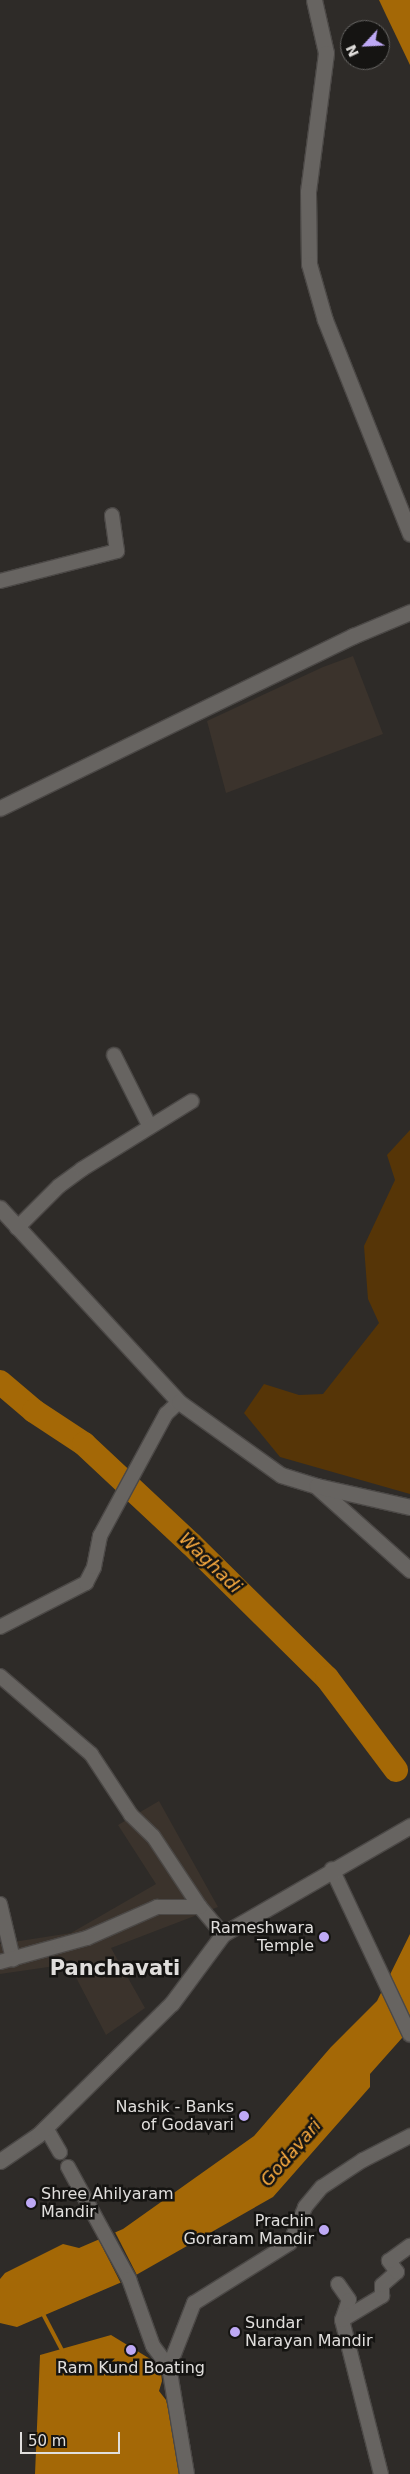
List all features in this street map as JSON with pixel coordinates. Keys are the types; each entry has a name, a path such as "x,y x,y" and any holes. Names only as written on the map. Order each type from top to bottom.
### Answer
{"street":[{"path":"314,0 326,53 308,192 309,264 325,320 410,534"},
{"path":"0,581 117,551 112,515"},
{"path":"0,808 353,636 410,612"},
{"path":"114,1054 150,1127"},
{"path":"17,1228 59,1186 82,1169 192,1101"},
{"path":"0,1208 179,1402 281,1474 316,1486 410,1507"},
{"path":"0,1627 86,1583 94,1567 100,1536 166,1414 179,1402"},
{"path":"316,1486 410,1570"},
{"path":"0,1676 91,1754 131,1815 153,1836 200,1907 223,1934"},
{"path":"0,2161 46,2128 172,2003 223,1934 332,1869 410,1826"},
{"path":"332,1869 410,2035"},
{"path":"0,1904 6,1961 87,1938 157,1907 200,1907"},
{"path":"46,2128 60,2152"},
{"path":"169,2367 194,2303 290,2243 305,2206 322,2187 363,2160 410,2136"},
{"path":"68,2167 130,2280 152,2346 169,2367 188,2474"},
{"path":"342,2320 382,2296 382,2285 396,2272 389,2261 410,2246"},
{"path":"338,2284 349,2300 342,2320 381,2474"}],"shaded area":[{"path":"353,656 383,734 226,793 207,721 323,667"},
{"path":"410,1130 410,1494 280,1457 244,1413 264,1384 299,1395 323,1394 379,1323 368,1299 364,1246 395,1180 387,1155"},
{"path":"159,1801 218,1907 111,1948 145,2008 106,2035 69,1964 0,1974 0,1944 71,1933 156,1884 118,1825"}],"water":[{"path":"379,0 410,0 410,65 390,20"},
{"name":"Godavari","path":"410,1934 410,2029 370,2074 370,2087 273,2197 129,2279 17,2327 0,2323 0,2279 5,2273 63,2244 79,2248 123,2229 254,2136 331,2047 377,2001"},
{"path":"111,2335 160,2365 162,2381 159,2391 166,2400 170,2416 179,2474 35,2474 40,2355"}],"pier":[{"path":"115,2232 137,2275 121,2283 99,2240"}],"waterway":[{"name":"Waghadi","path":"0,1382 34,1411 84,1444 191,1544 327,1678 396,1770"},
{"path":"42,2312 63,2352"}],"place":[{"name":"Rameshwara Temple","path":"324,1937"},
{"name":"Nashik - Banks of Godavari","path":"244,2116"},
{"name":"Shree Ahilyaram Mandir","path":"31,2203"},
{"name":"Prachin Goraram Mandir","path":"324,2230"},
{"name":"Sundar Narayan Mandir","path":"235,2332"},
{"name":"Ram Kund Boating","path":"131,2350"}],"district":[{"name":"Panchavati","path":"115,1968"}]}
